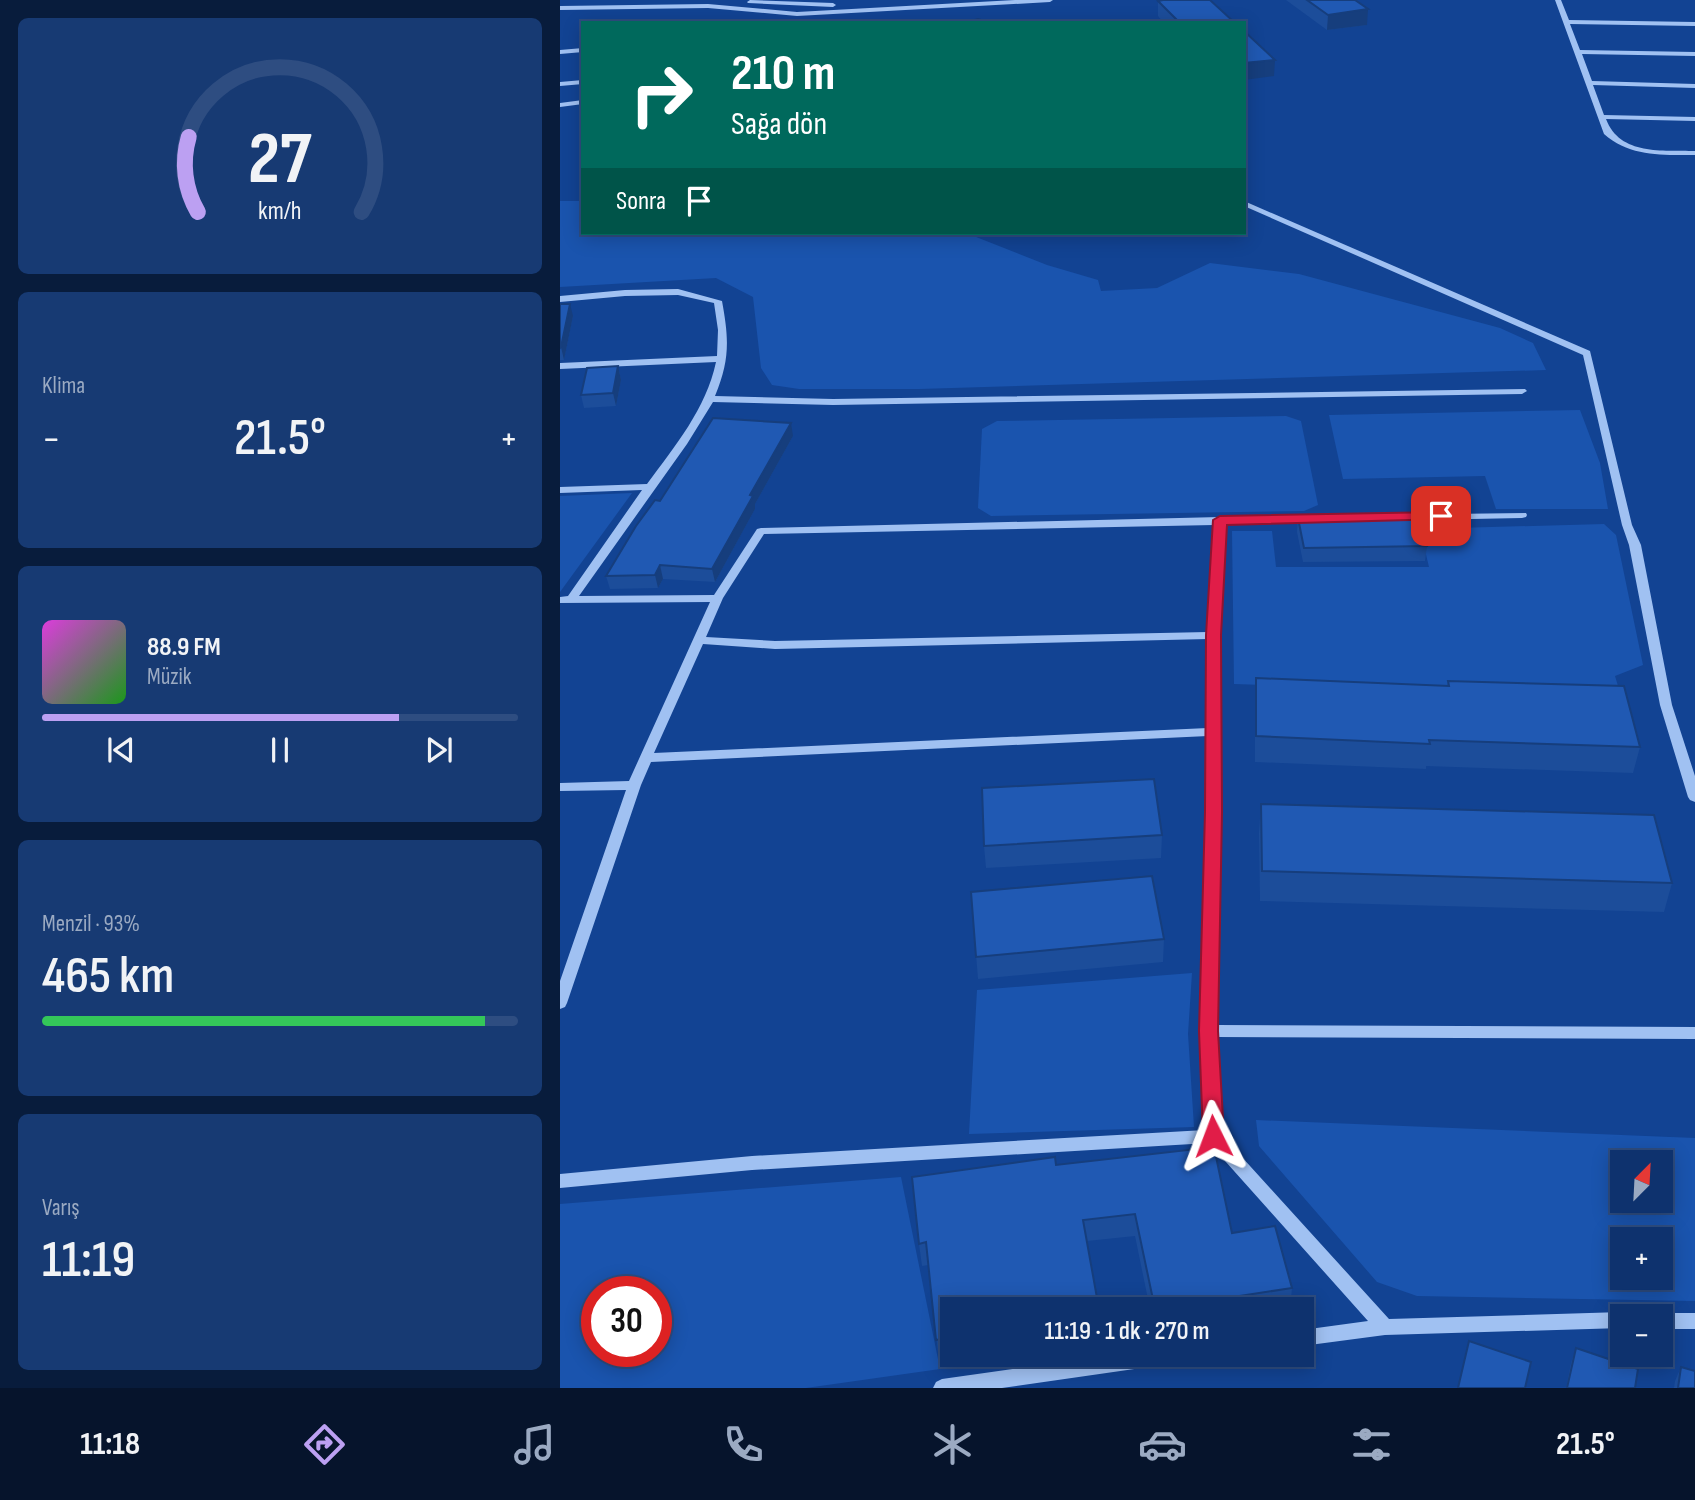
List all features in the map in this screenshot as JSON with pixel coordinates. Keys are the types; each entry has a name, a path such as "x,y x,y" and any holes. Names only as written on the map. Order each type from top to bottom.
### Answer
{"street":[{"path":"722,0 914,8"},
{"path":"560,8 708,6 797,14 1050,0"},
{"path":"1558,0 1607,132 1615,141 1635,150 1695,153"},
{"path":"842,21 856,11"},
{"path":"1566,22 1695,24"},
{"path":"560,52 581,50"},
{"path":"1577,52 1695,54"},
{"path":"560,84 581,82"},
{"path":"1589,83 1695,86"},
{"path":"560,104 581,102"},
{"path":"1601,117 1695,119"},
{"path":"1246,204 1587,353 1627,525 1635,545 1666,705 1695,797"},
{"path":"560,299 625,293 678,292 718,300 723,322 723,359 711,399 650,487 565,600"},
{"path":"560,366 723,359"},
{"path":"711,399 832,402 1522,391"},
{"path":"560,490 650,487"},
{"path":"560,1003 564,977 634,785 717,598 761,531 1522,515"},
{"path":"1220,520 1214,635 1208,1031 1213,1136 1385,1326"},
{"path":"565,600 717,598"},
{"path":"698,640 775,645 1214,635"},
{"path":"646,758 1214,732"},
{"path":"560,787 634,785"},
{"path":"1208,1031 1695,1033"},
{"path":"560,1181 752,1163 1213,1136"},
{"path":"1314,1336 1385,1326 1610,1320"},
{"path":"1673,1321 1695,1321"},
{"path":"942,1388 1091,1367"}],"shaded area":[{"path":"560,201 581,201 581,235 971,235 1047,265 1098,280 1101,291 1157,288 1210,263 1299,274 1500,328 1533,343 1546,370 919,389 799,389 772,385 761,368 753,297 716,278 560,287"},
{"path":"1580,410 1600,463 1608,509 1496,509 1485,476 1343,479 1329,415"},
{"path":"1286,416 1301,421 1318,505 1304,511 991,516 978,508 982,429 997,421"},
{"path":"632,493 560,592 560,496"},
{"path":"1604,524 1616,535 1643,665 1615,676 1621,696 1234,684 1232,531 1272,531 1276,567 1429,567 1420,529"},
{"path":"1192,973 1188,1034 1194,1127 969,1134 977,990"},
{"path":"1256,1120 1695,1138 1695,1301 1417,1296 1377,1282 1259,1146"},
{"path":"901,1177 940,1369 806,1388 560,1388 560,1204"}],"building":[{"path":"1210,0 1233,21 1178,21 1158,1"},
{"path":"1307,0 1355,0 1368,9 1328,15"},
{"path":"1246,33 1275,60 1246,63"},
{"path":"560,304 570,304 560,348"},
{"path":"618,366 613,393 581,395 587,368"},
{"path":"713,418 791,423 712,569 660,565 655,575 606,576 636,526 655,500 660,501"},
{"path":"1418,517 1427,546 1304,548 1298,518 1346,519"},
{"path":"1256,678 1449,686 1448,681 1624,686 1640,747 1429,740 1430,744 1256,736"},
{"path":"1154,779 1162,835 984,846 982,788"},
{"path":"1261,804 1654,815 1672,883 1262,871"},
{"path":"1152,876 1164,939 976,957 971,892"},
{"path":"1214,1147 1232,1233 1275,1226 1292,1288 1233,1297 1152,1297 1135,1214 1083,1220 1097,1297 940,1297 940,1339 936,1340 926,1242 919,1244 912,1177 1055,1157 1056,1165"},
{"path":"1469,1341 1531,1362 1525,1388 1458,1388"},
{"path":"1576,1348 1610,1360 1610,1367 1638,1369 1635,1388 1567,1388"},
{"path":"1681,1367 1695,1371 1695,1388 1678,1388"}],"route":[{"path":"1213,1136 1208,1031 1214,812 1214,635 1220,520 1441,516"}]}
